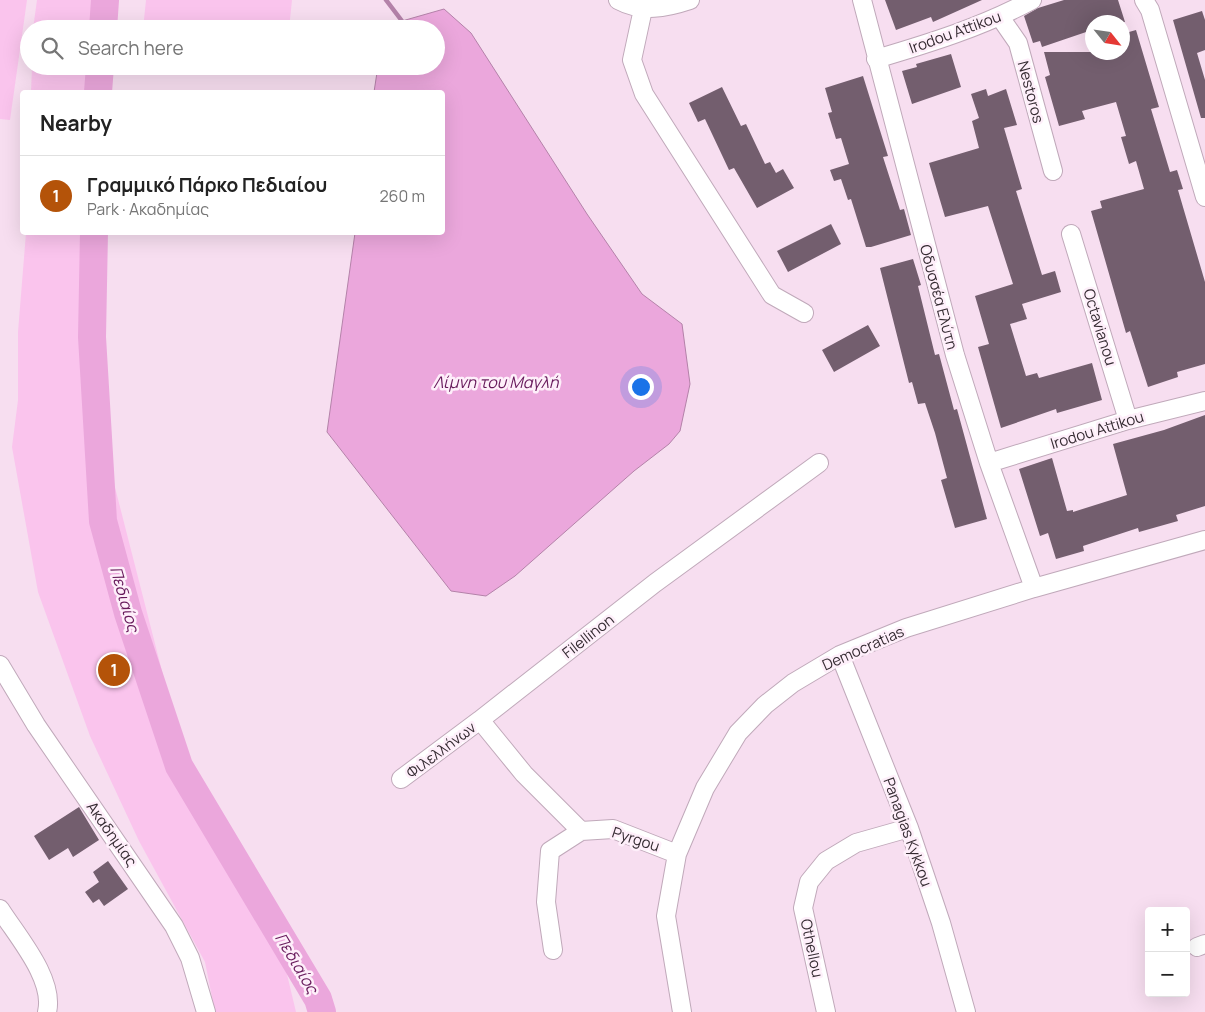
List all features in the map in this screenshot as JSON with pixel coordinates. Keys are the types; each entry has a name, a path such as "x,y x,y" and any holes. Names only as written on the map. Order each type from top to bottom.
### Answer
{"street":[{"path":"618,0 643,9 663,8 690,0"},
{"name":"Οδυσσέα Ελύτη","path":"862,0 955,355 990,463 1034,588"},
{"name":"Irodou Attikou","path":"876,59 940,40 1000,17 1032,0"},
{"path":"1144,0 1150,10 1205,197"},
{"path":"643,9 632,60 644,94 772,295 804,313"},
{"name":"Nestoros","path":"1000,17 1018,43 1052,171"},
{"name":"Octavianou","path":"1071,234 1128,420"},
{"name":"Irodou Attikou","path":"990,463 1128,420 1205,401"},
{"name":"Filellinon","path":"480,720 655,584 819,463"},
{"name":"Democratias","path":"677,1011 666,916 677,854 705,788 738,733 765,705 792,683 840,655 906,628 1034,588 1205,540"},
{"name":"Panagias Kykkou","path":"840,655 909,828 941,923 966,1012"},
{"name":"Ακαδημίας","path":"0,665 36,725 174,926 190,958 206,1012"},
{"path":"480,720 524,774 581,831"},
{"name":"Φιλελλήνων","path":"401,779 480,720"},
{"name":"Othellou","path":"826,1012 803,908 809,882 826,861 856,843 909,828"},
{"name":"Pyrgou","path":"553,950 546,902 550,851 581,831 613,829 677,854"},
{"path":"0,909 39,970 47,987 47,1012"}],"shaded area":[{"path":"0,0 27,0 24,20 20,20 20,49 10,120 0,119"},
{"path":"37,0 97,0 96,20 34,20"},
{"path":"146,0 292,0 290,20 144,20"},
{"path":"32,75 92,75 91,90 31,90"},
{"path":"26,235 86,235 85,342 109,464 194,796 256,916 285,966 296,1012 215,1012 205,962 139,841 90,736 38,592 12,447 18,400 18,332"}],"water":[{"name":"Λίμνη του Μαγλή","path":"444,9 471,33 587,214 642,294 682,324 690,384 680,431 669,444 634,471 515,576 486,596 451,591 327,432 355,235 445,235 445,90 374,90 377,75 445,75 445,20 406,20"}],"building":[{"path":"885,0 982,0 933,22 931,17 896,30"},
{"path":"1064,0 1118,0 1123,15 1085,15 1085,32 1042,47 1040,41 1033,43 1024,16 1038,8"},
{"path":"1202,11 1205,20 1205,50 1197,53 1205,80 1205,118 1201,118 1173,20"},
{"path":"1136,30 1159,107 1151,109 1170,172 1177,170 1183,189 1178,190 1205,282 1205,364 1177,372 1178,377 1148,387 1130,331 1126,333 1091,211 1102,208 1100,201 1144,189 1136,161 1129,164 1121,137 1126,136 1116,102 1082,111 1085,119 1059,126 1045,77 1050,75 1044,52 1085,52 1085,60 1130,60 1130,32"},
{"path":"951,54 961,87 912,104 902,71 917,67 916,64"},
{"path":"863,76 888,156 883,157 900,210 904,209 911,235 871,247 866,247 851,199 848,200 841,179 834,181 830,170 849,164 841,138 836,139 828,113 832,112 825,88"},
{"path":"722,87 741,126 746,124 765,164 770,162 776,173 783,169 794,188 757,208 734,168 729,170 705,119 698,122 689,103"},
{"path":"986,89 988,96 1006,89 1017,125 1004,128 1022,189 1016,191 1042,275 1055,271 1061,292 1022,304 1027,319 1010,324 1026,376 1037,373 1039,378 1092,363 1102,400 1057,413 1056,409 1001,428 978,347 989,344 975,296 1013,284 988,206 945,217 929,163 979,148 972,121 979,118 971,94"},
{"path":"831,224 841,244 788,272 777,251"},
{"path":"913,259 921,285 918,286 935,355 939,354 954,410 957,409 987,519 955,528 941,480 947,478 935,433 925,403 918,404 912,382 909,383 880,268"},
{"path":"868,325 880,346 834,372 822,350"},
{"path":"1205,415 1205,506 1176,515 1178,521 1139,532 1138,528 1083,546 1084,551 1056,559 1048,533 1040,536 1019,469 1052,458 1067,511 1073,510 1073,512 1127,495 1113,444 1164,430"},
{"path":"79,807 99,840 73,857 68,848 49,860 34,836"},
{"path":"108,861 128,889 104,906 99,899 93,903 85,892 99,882 93,872"}],"waterway":[{"name":"Πεδιαίος","path":"104,20 105,0"},
{"path":"386,0 401,20"},
{"name":"Πεδιαίος","path":"98,90 99,75"},
{"name":"Πεδιαίος","path":"94,235 92,337 103,521 128,613 179,766 318,999 322,1012"}],"place":[{"name":"Γραμμικό Πάρκο Πεδιαίου","path":"114,670"}]}
